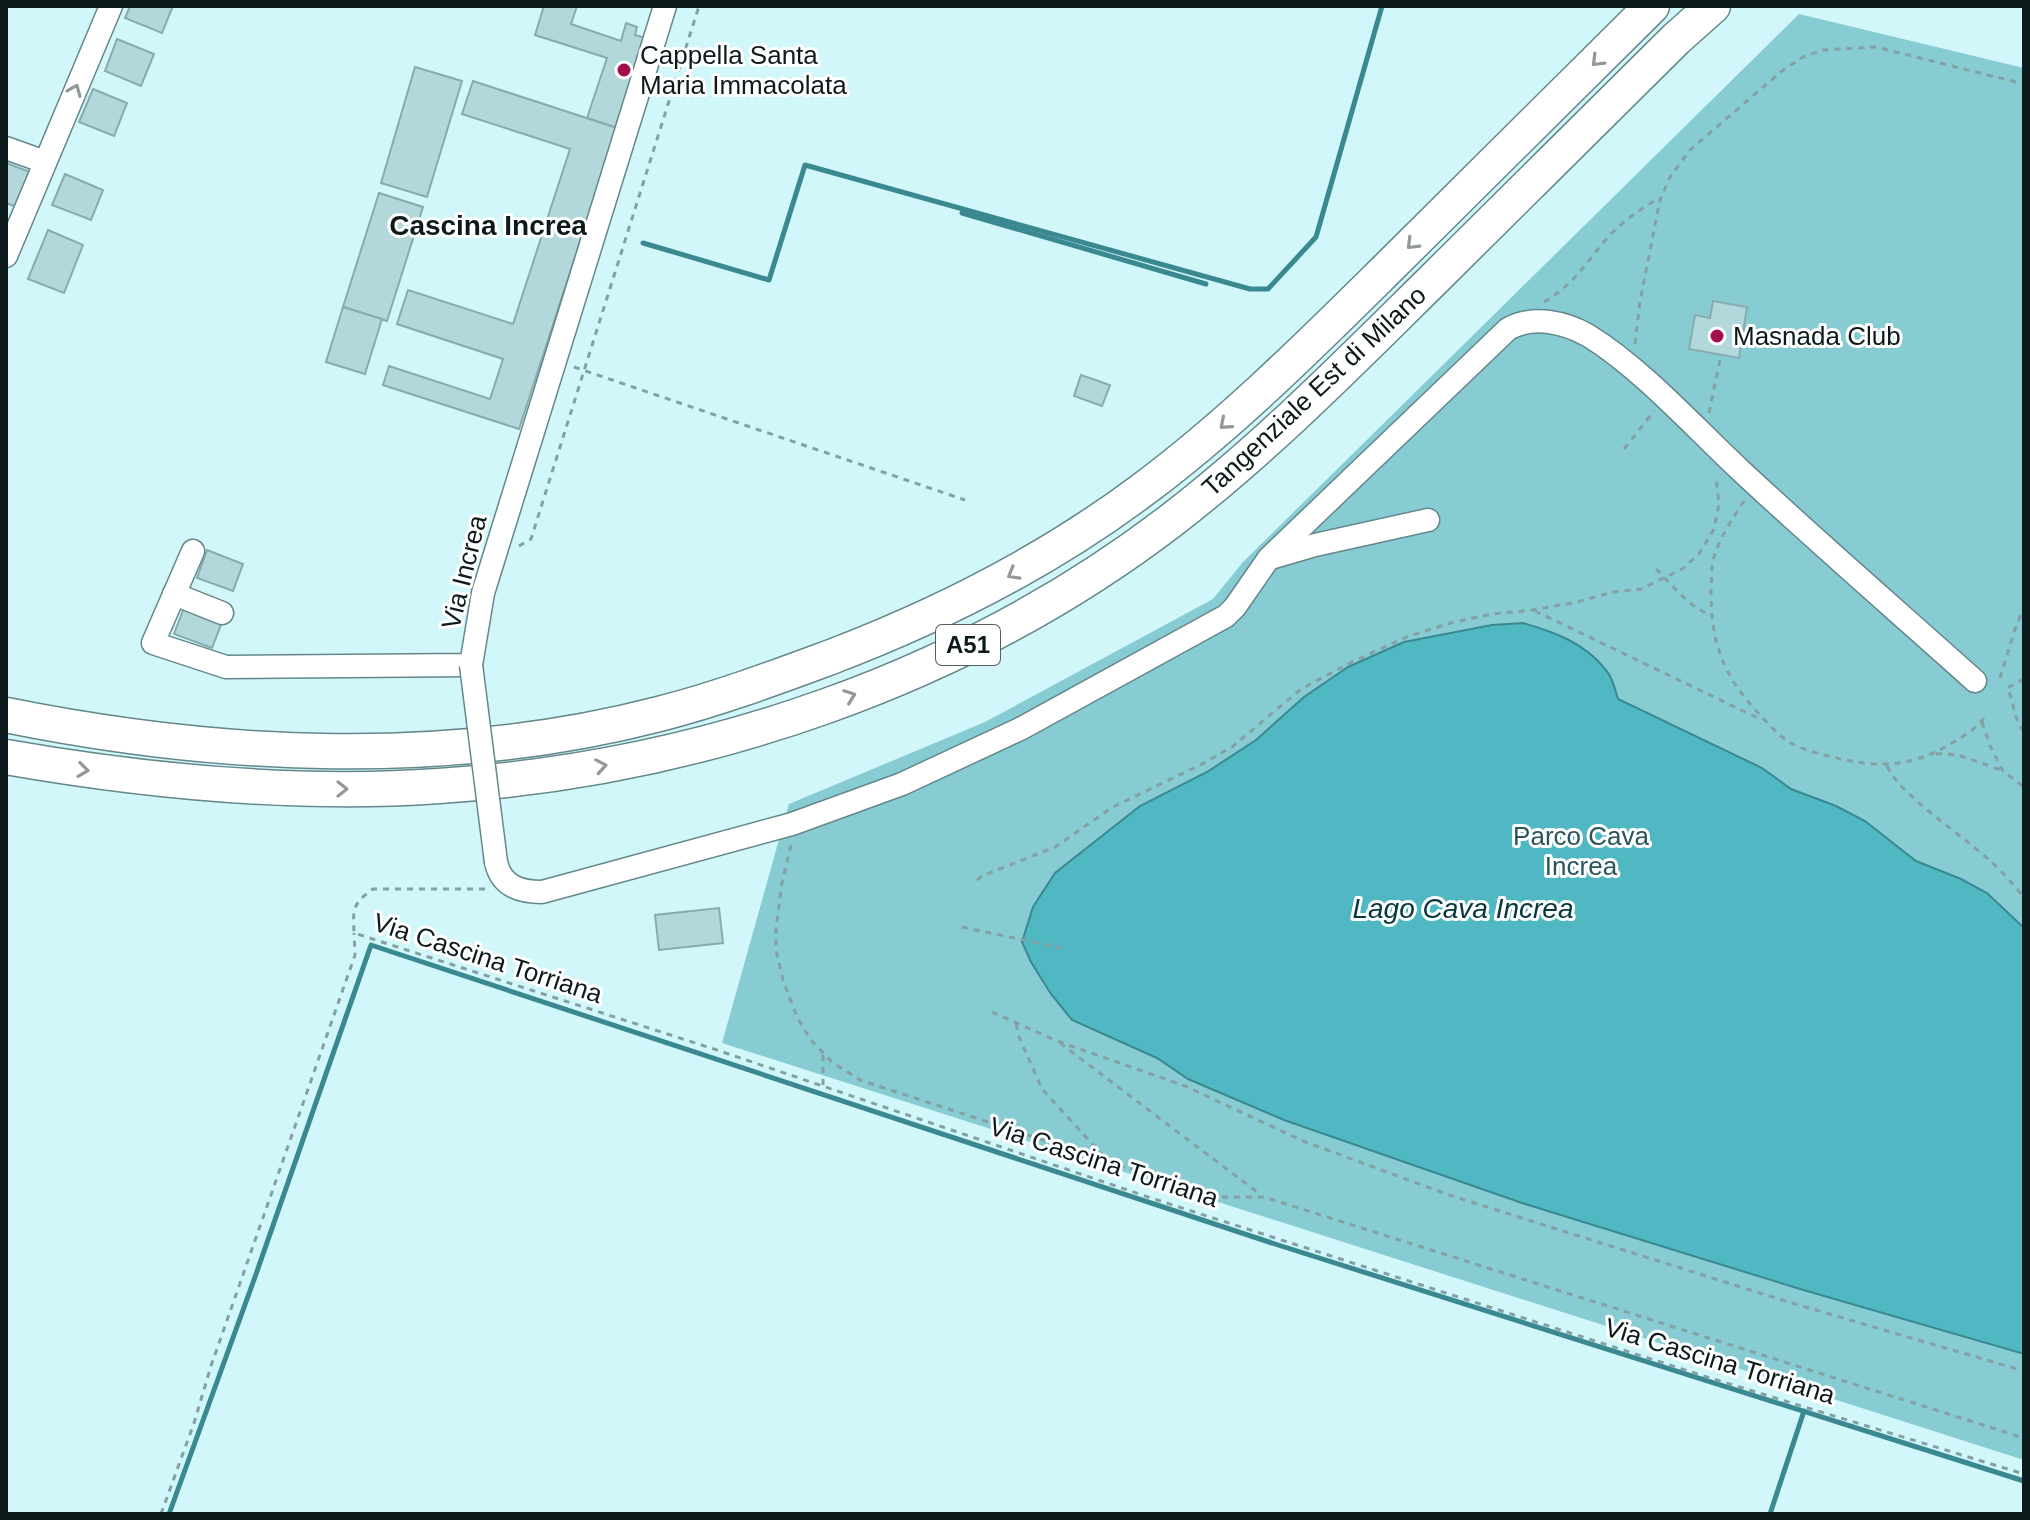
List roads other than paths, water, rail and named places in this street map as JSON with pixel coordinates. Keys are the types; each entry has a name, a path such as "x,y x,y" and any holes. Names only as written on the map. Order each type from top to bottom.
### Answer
{"highway":[{"name":"Tangenziale Est di Milano","path":"6,715 119,734 253,748 393,750 498,742 592,728 684,708 763,683 909,626 993,585 1079,535 1143,490 1210,436 1285,369 1652,6"},
{"name":"Tangenziale Est di Milano","path":"6,757 131,776 241,786 361,789 455,785 557,774 675,751 769,725 913,671 1074,587 1141,542 1231,471 1310,401 1713,6"}],"street":[{"path":"6,256 111,6"},
{"name":"Via Increa","path":"665,6 483,593 471,665 496,862 500,876 507,883 519,889 542,892 787,835 1020,729 1215,623 1235,607 1269,558"},
{"path":"6,148 45,162"},
{"path":"1269,558 1508,329 1521,323 1542,321 1569,327 1589,336 1632,368 1755,485 1975,681"},
{"path":"1269,558 1428,520"},
{"path":"193,551 153,643 226,667 471,665"},
{"path":"174,594 222,613"}],"water":[{"name":"Lago Cava Increa","path":"1523,623 1557,635 1589,653 1608,673 1618,699 1762,768 1791,789 1865,821 1916,861 1987,893 2024,928 2024,1354 1522,1203 1284,1120 1188,1079 1157,1058 1072,1020 1051,994 1022,942 1033,907 1055,873 1140,806 1207,772 1256,740 1304,697 1348,667 1404,642 1492,625"}],"waterway":[{"path":"643,243 769,280 805,165 1250,289 1268,289 1316,237 1382,6"},
{"path":"962,213 1206,284"},
{"path":"169,1514 371,945 1275,1244 2024,1481"},
{"path":"1770,1514 1804,1411"}],"place":[{"name":"Cappella Santa Maria Immacolata","path":"624,70"},
{"name":"Masnada Club","path":"1717,336"}],"district":[{"name":"Cascina Increa","path":"488,225"}],"park label":[{"name":"Parco Cava Increa","path":"1581,851"}]}
